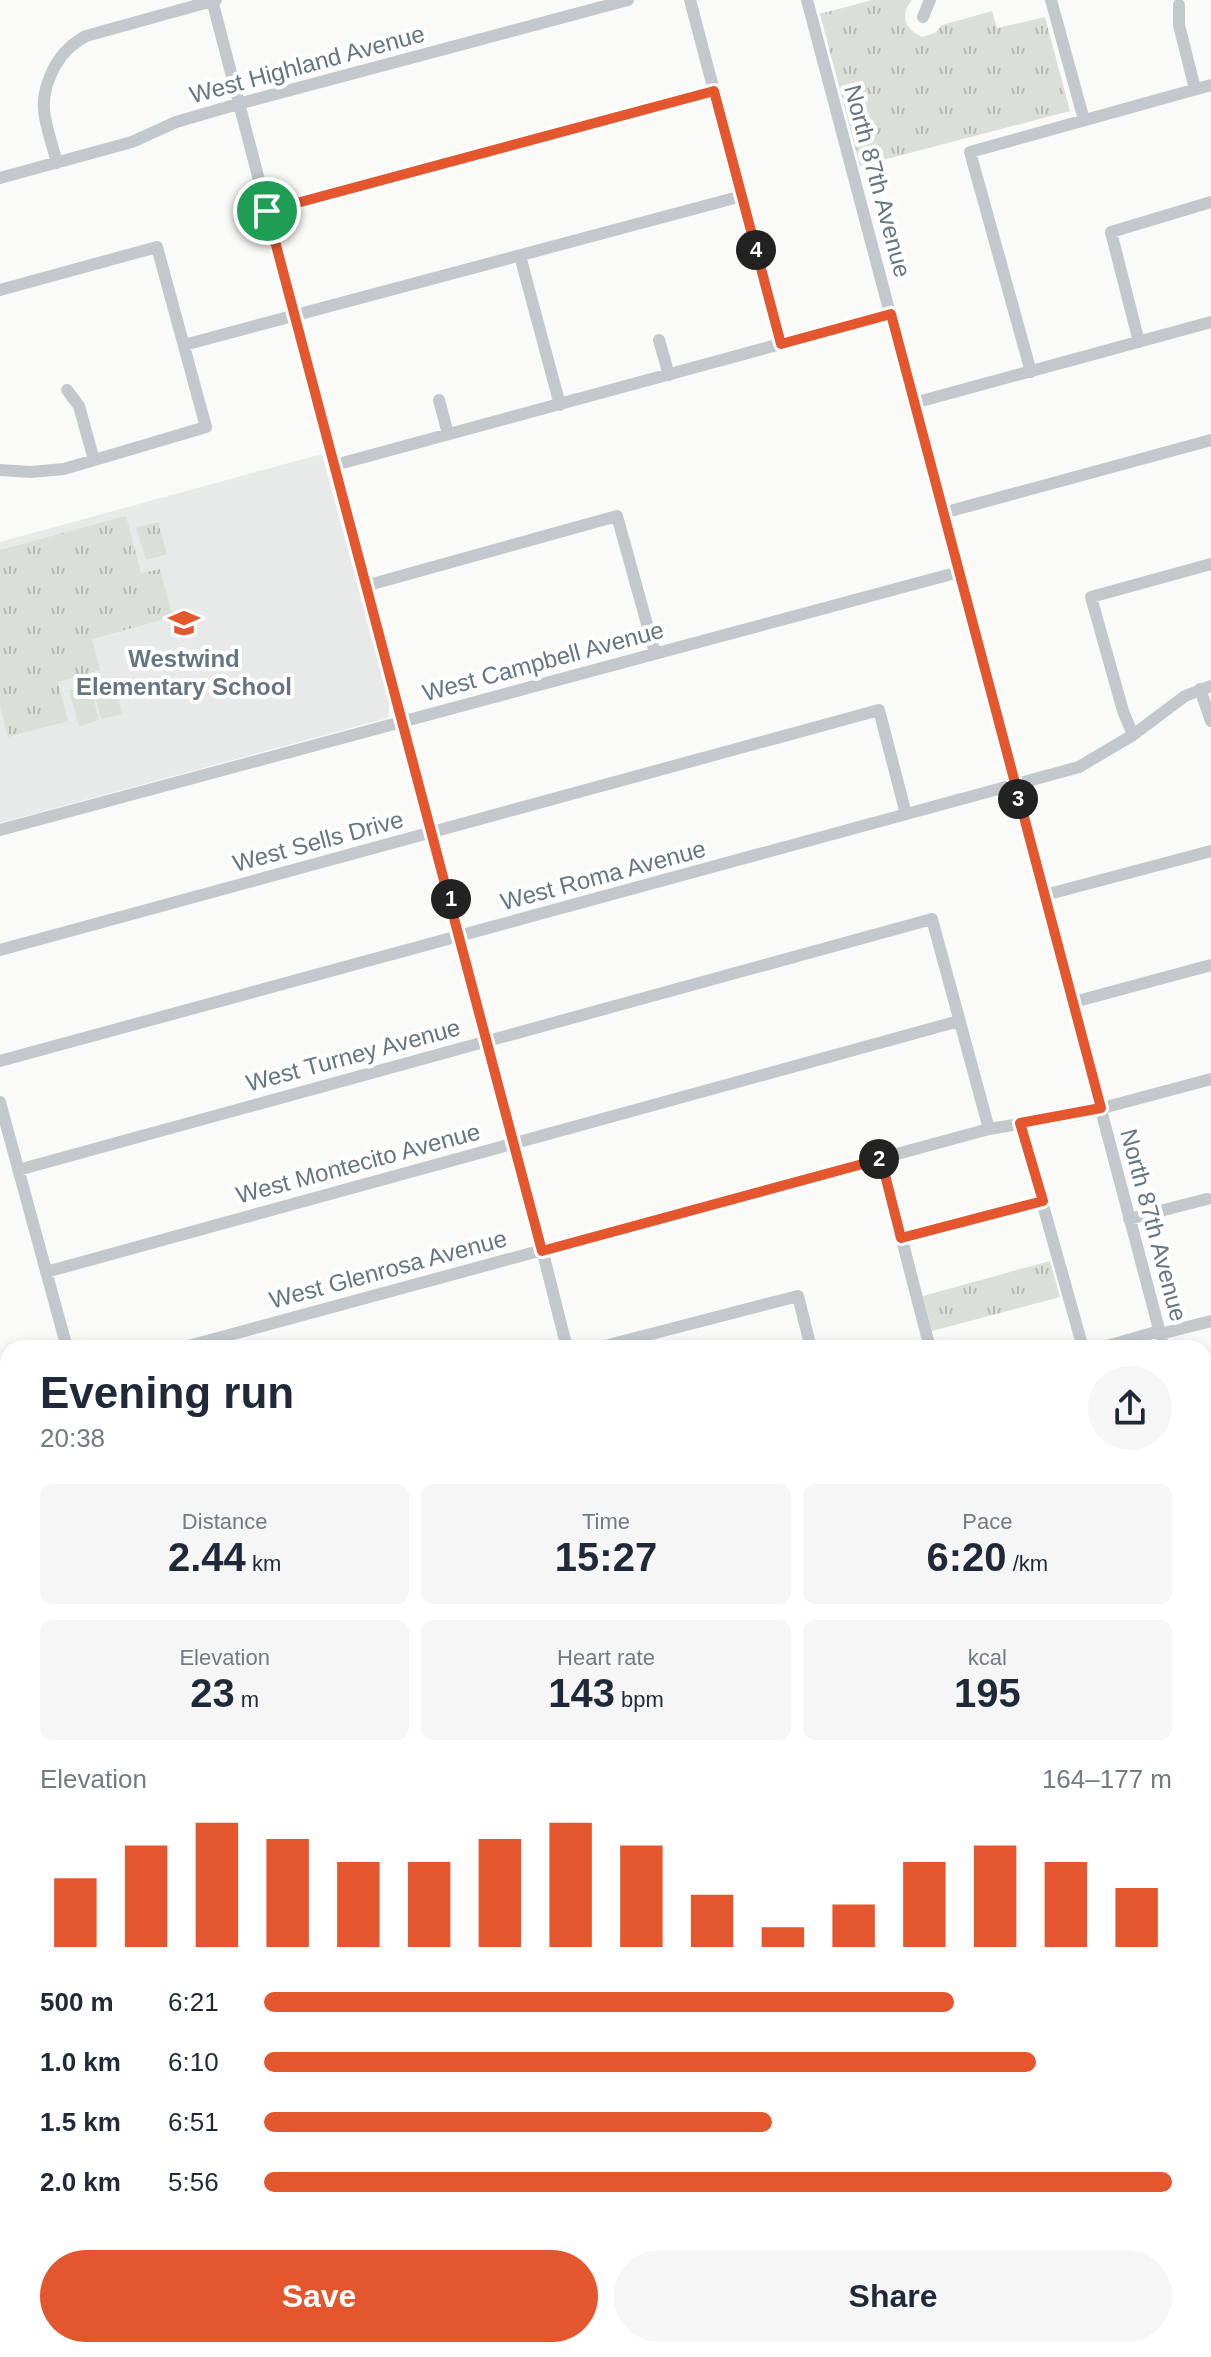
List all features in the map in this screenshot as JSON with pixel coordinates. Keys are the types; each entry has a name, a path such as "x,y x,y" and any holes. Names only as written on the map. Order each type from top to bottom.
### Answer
{"street":[{"path":"57,163 43,111 42,94 60,56 86,36 213,0 565,1340"},
{"name":"West Highland Avenue","path":"0,178 132,142 176,122 238,104 628,0"},
{"path":"690,0 781,344"},
{"name":"North 87th Avenue","path":"807,0 1162,1340"},
{"path":"923,17 930,0"},
{"path":"1051,0 1084,120"},
{"path":"1179,5 1179,25 1195,89"},
{"path":"1031,372 970,152 1211,85"},
{"path":"267,211 714,91"},
{"path":"184,345 742,196"},
{"path":"1139,342 1111,232 1211,202"},
{"path":"0,290 157,247 206,427 64,469 31,472 0,470"},
{"path":"520,256 560,405"},
{"path":"335,465 891,314"},
{"path":"914,403 1211,322"},
{"path":"659,340 669,375"},
{"path":"67,390 79,406 94,460"},
{"path":"439,400 448,434"},
{"path":"943,513 1211,440"},
{"path":"365,586 617,516 655,653"},
{"path":"1133,735 1123,711 1091,597 1211,564"},
{"name":"West Campbell Avenue","path":"0,830 959,572"},
{"name":"West Roma Avenue","path":"0,1061 1079,767 1133,735 1169,707 1205,688 1211,721"},
{"name":"West Sells Drive","path":"0,950 879,710 906,814"},
{"path":"1045,895 1211,851"},
{"name":"West Turney Avenue","path":"18,1170 932,919 959,1021"},
{"path":"1074,1002 1211,965"},
{"path":"959,1021 989,1129"},
{"name":"West Montecito Avenue","path":"46,1272 959,1021"},
{"name":"West Glenrosa Avenue","path":"211,1340 989,1129 1101,1108 1211,1079"},
{"path":"0,1102 65,1340"},
{"path":"1020,1123 1081,1340"},
{"path":"881,1159 928,1340"},
{"path":"1129,1219 1207,1199"},
{"path":"901,1238 1043,1201"},
{"path":"628,1340 798,1296 809,1340"},
{"path":"1132,1340 1211,1321"}],"shaded area":[{"name":"Westwind Elementary School","path":"322,454 390,704 388,718 0,823 0,542"}],"green space":[{"path":"872,0 912,0 906,11 906,22 911,30 922,37 935,33 942,25 992,11 997,28 1045,17 1070,111 860,166 820,14"},
{"path":"126,516 141,573 160,569 173,617 92,639 100,670 58,682 68,721 8,737 0,707 0,550"},
{"path":"158,522 167,554 146,560 136,528"},
{"path":"113,679 122,714 101,719 92,684"},
{"path":"90,685 99,720 79,726 69,690"},
{"path":"1050,1261 1060,1297 932,1331 923,1296"}],"place":[{"name":"Westwind Elementary School","path":"184,623"}],"route":[{"path":"714,91 781,344 891,314 1101,1108 1020,1123 1043,1201 901,1238 881,1159 542,1251 267,211 714,91"}]}
